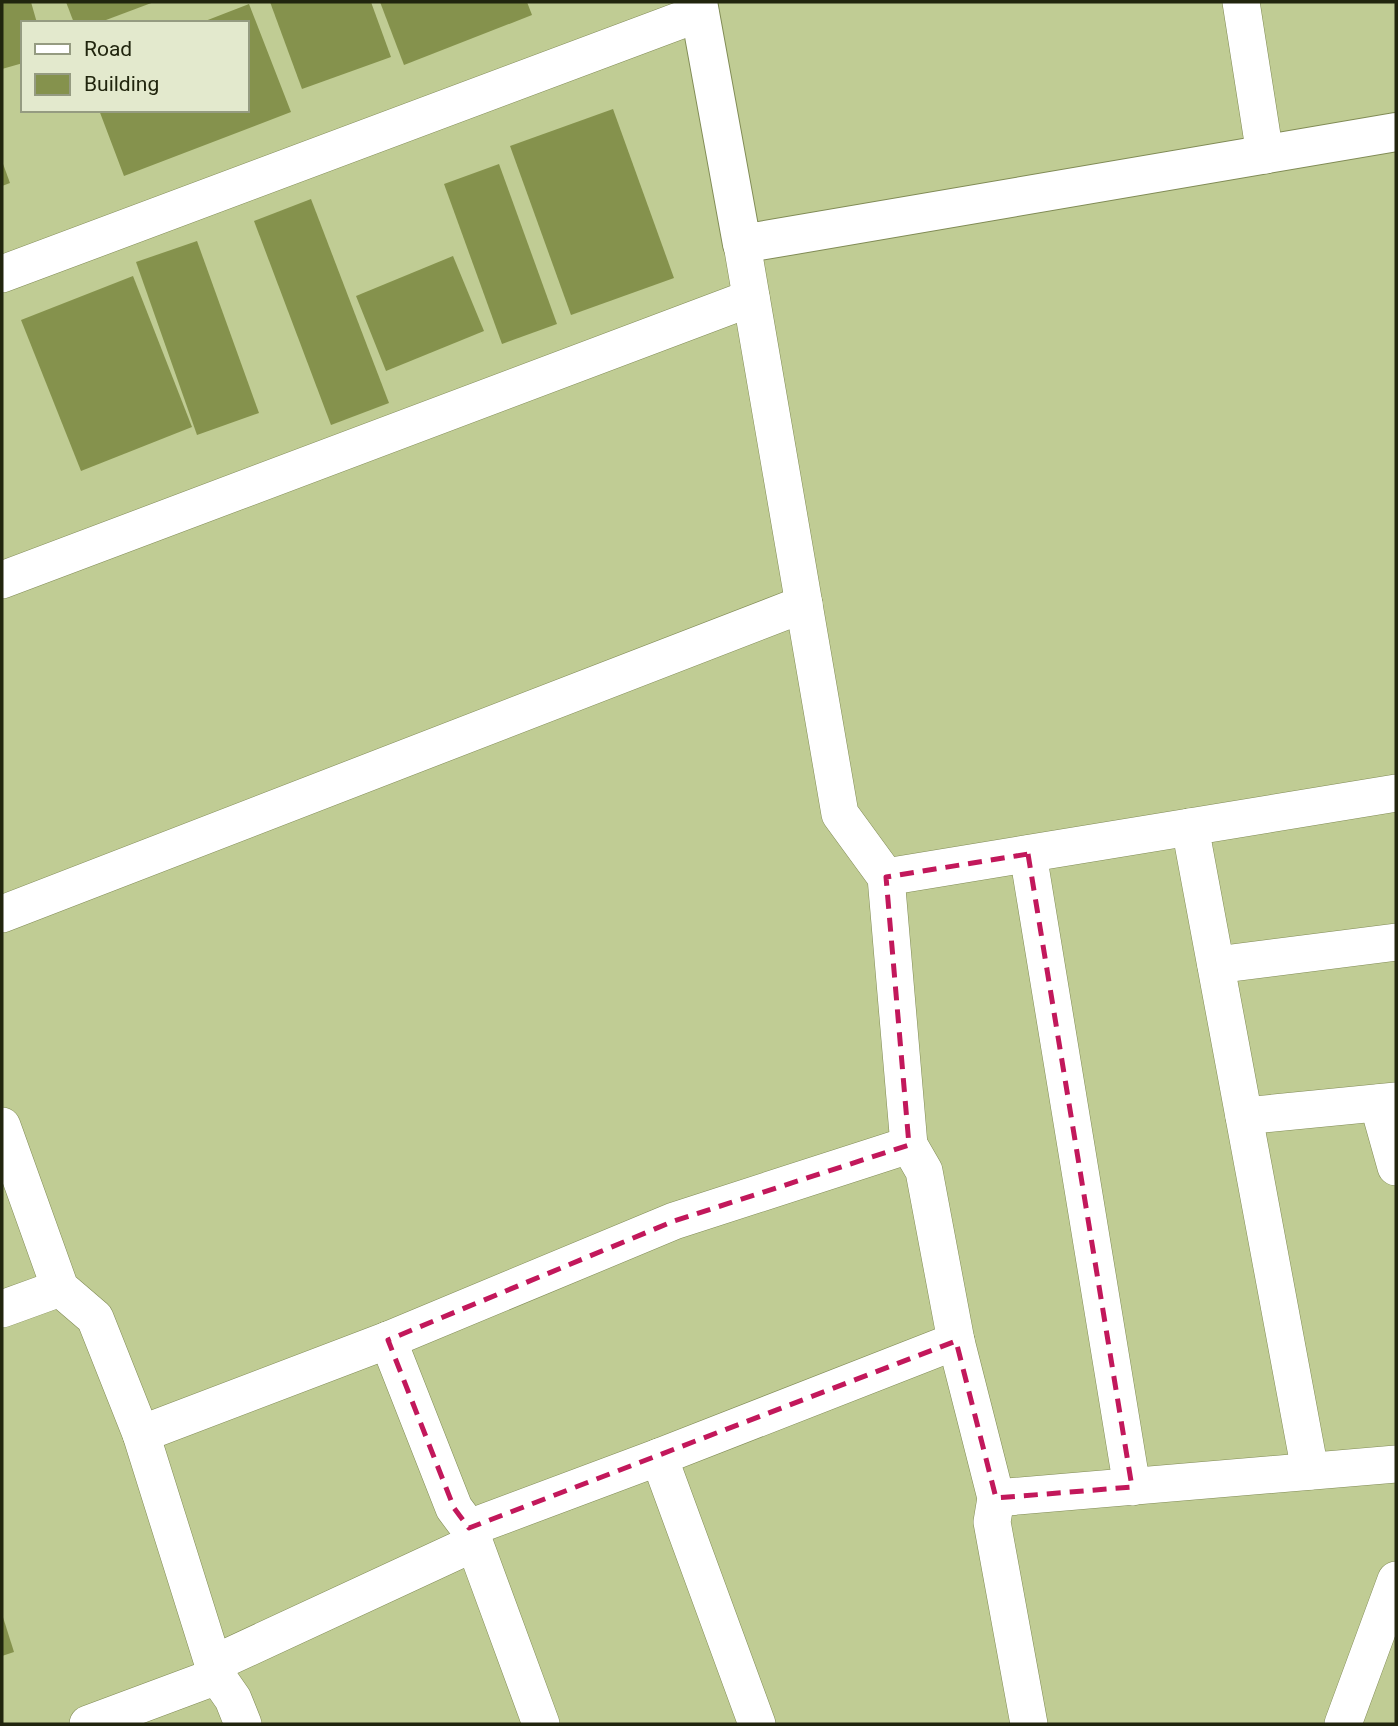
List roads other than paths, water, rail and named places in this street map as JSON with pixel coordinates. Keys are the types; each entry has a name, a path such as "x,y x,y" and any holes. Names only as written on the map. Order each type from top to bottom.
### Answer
{"street":[{"path":"1241,2 1265,155"},
{"path":"2,274 699,7 840,814 886,877 909,1145 923,1171 956,1341 996,1498 992,1522 1029,1724"},
{"path":"742,244 1396,132"},
{"path":"2,580 751,298"},
{"path":"2,914 804,604"},
{"path":"886,877 1396,793"},
{"path":"1190,827 1310,1471"},
{"path":"1028,854 1132,1487"},
{"path":"1216,965 1396,942"},
{"path":"1244,1116 1387,1102 1396,1167"},
{"path":"2,1126 60,1288 95,1318 141,1434 215,1670 233,1699 243,1724"},
{"path":"141,1434 388,1340 674,1222 909,1145"},
{"path":"2,1309 60,1288"},
{"path":"388,1340 454,1508 471,1535 541,1724"},
{"path":"88,1724 215,1670 471,1535 659,1457 956,1341"},
{"path":"659,1457 757,1724"},
{"path":"996,1498 1396,1464"},
{"path":"1343,1724 1396,1580"}]}
